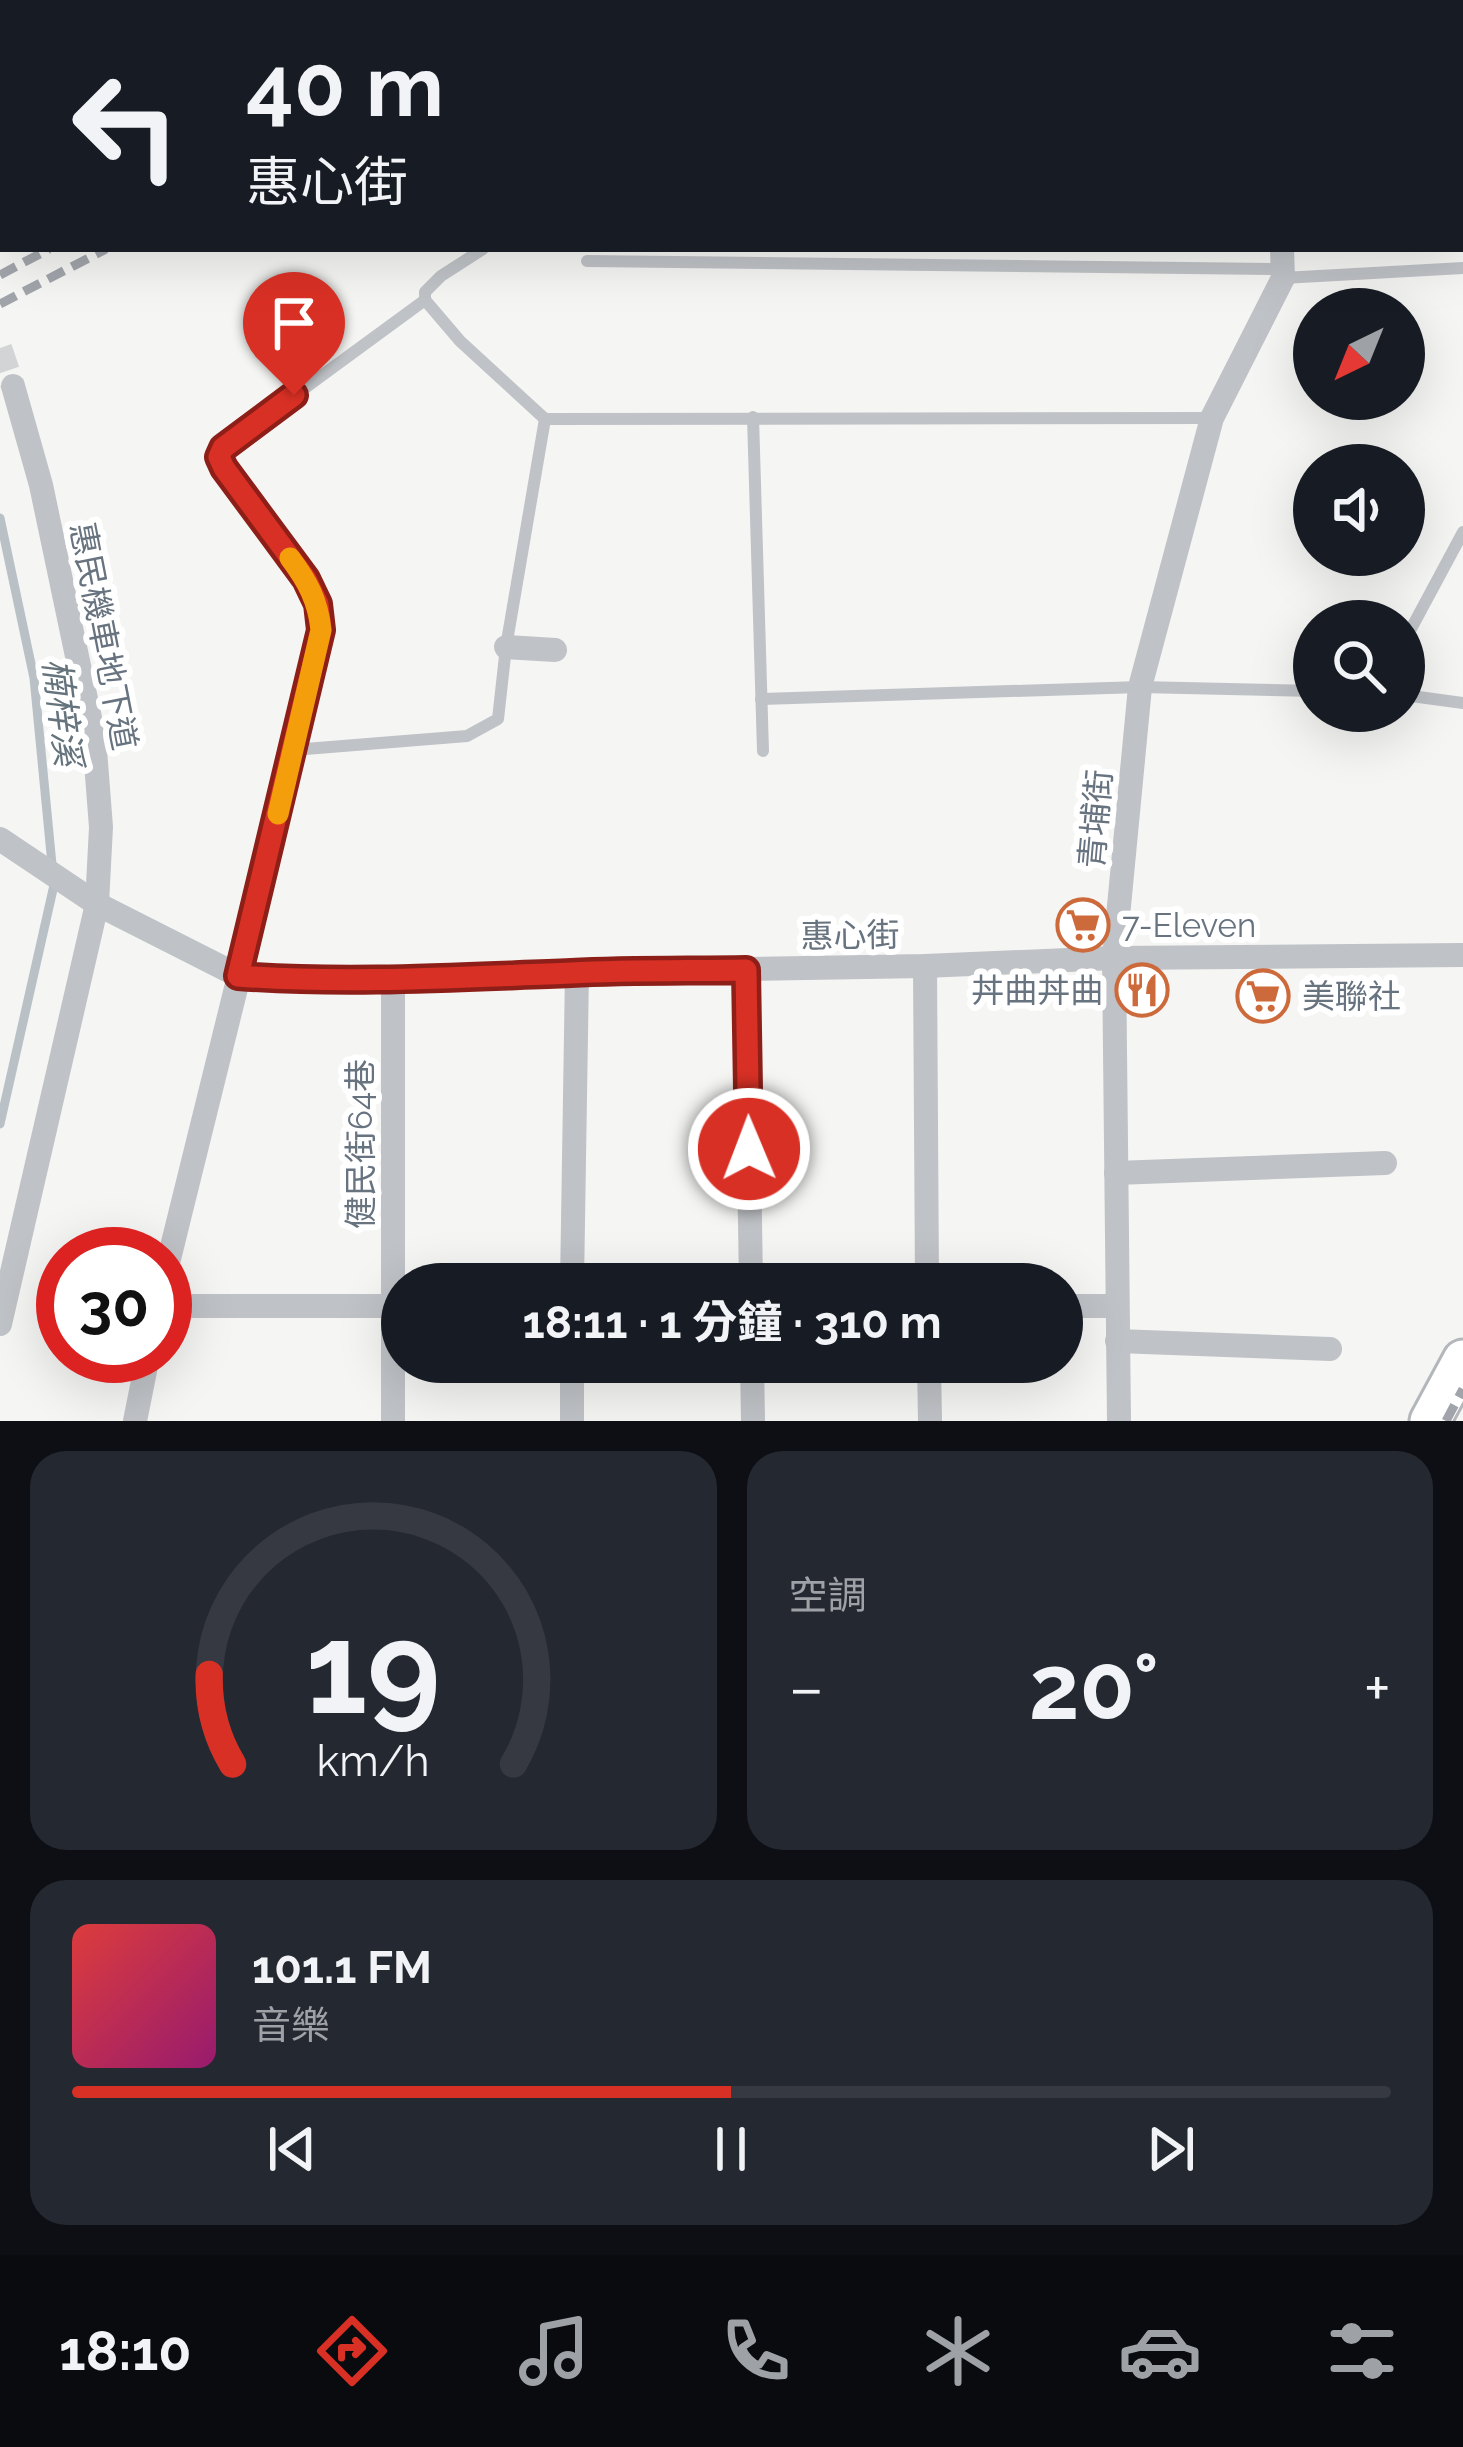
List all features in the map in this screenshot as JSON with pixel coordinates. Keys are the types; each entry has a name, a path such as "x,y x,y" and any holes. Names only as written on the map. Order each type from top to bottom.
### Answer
{"main road":[{"path":"1430,1421 1463,1360"}],"street":[{"name":"青埔街","path":"1119,1421 1114,958 1140,687 1212,418 1283,265"},
{"name":"惠民機車地下道","path":"0,1324 97,904 101,827 94,737 41,485 13,386"},
{"path":"506,647 555,650"},
{"path":"0,839 97,904 238,976 177,1227"},
{"name":"惠心街","path":"238,976 393,981 1114,958 1463,955"},
{"path":"925,966 927,1263"},
{"path":"746,970 751,1263"},
{"path":"572,1263 577,972"},
{"name":"健民街64巷","path":"393,981 397,1263"},
{"path":"1116,1173 1385,1163"},
{"path":"192,1306 381,1306"},
{"path":"1083,1306 1117,1306"},
{"path":"1118,1341 1330,1349"},
{"path":"135,1421 143,1383"},
{"name":"健民街64巷","path":"393,1421 395,1383"},
{"path":"572,1383 572,1421"},
{"path":"752,1383 753,1421"},
{"path":"929,1383 930,1421"}],"lane":[{"path":"478,252 441,276 425,292 425,300 460,341 545,419 1212,418"},
{"path":"587,261 1463,268"},
{"path":"238,976 321,630 318,604 306,579 219,457 223,448 425,300"},
{"path":"753,416 763,751"},
{"path":"293,750 467,736 498,719 545,419"},
{"path":"1425,603 1463,532"},
{"path":"761,700 1140,687 1293,691"},
{"path":"1425,698 1463,703"}],"waterway":[{"name":"楠梓溪","path":"0,518 34,678 54,885 0,1124"}],"tunnel":[{"path":"0,348 13,386"}],"railway":[{"path":"0,275 43,252"},
{"path":"0,304 100,252"},
{"path":"1446,1421 1463,1389"}],"slow traffic":[{"path":"278,814 321,630 318,604 290,558"}],"place":[{"name":"7-Eleven","path":"1083,925"},
{"name":"丼曲丼曲","path":"1142,990"},
{"name":"美聯社","path":"1263,996"}],"route":[{"path":"294,395 223,448 219,457 306,579 318,604 321,630 238,976 393,981 746,970 749,1149"}]}
